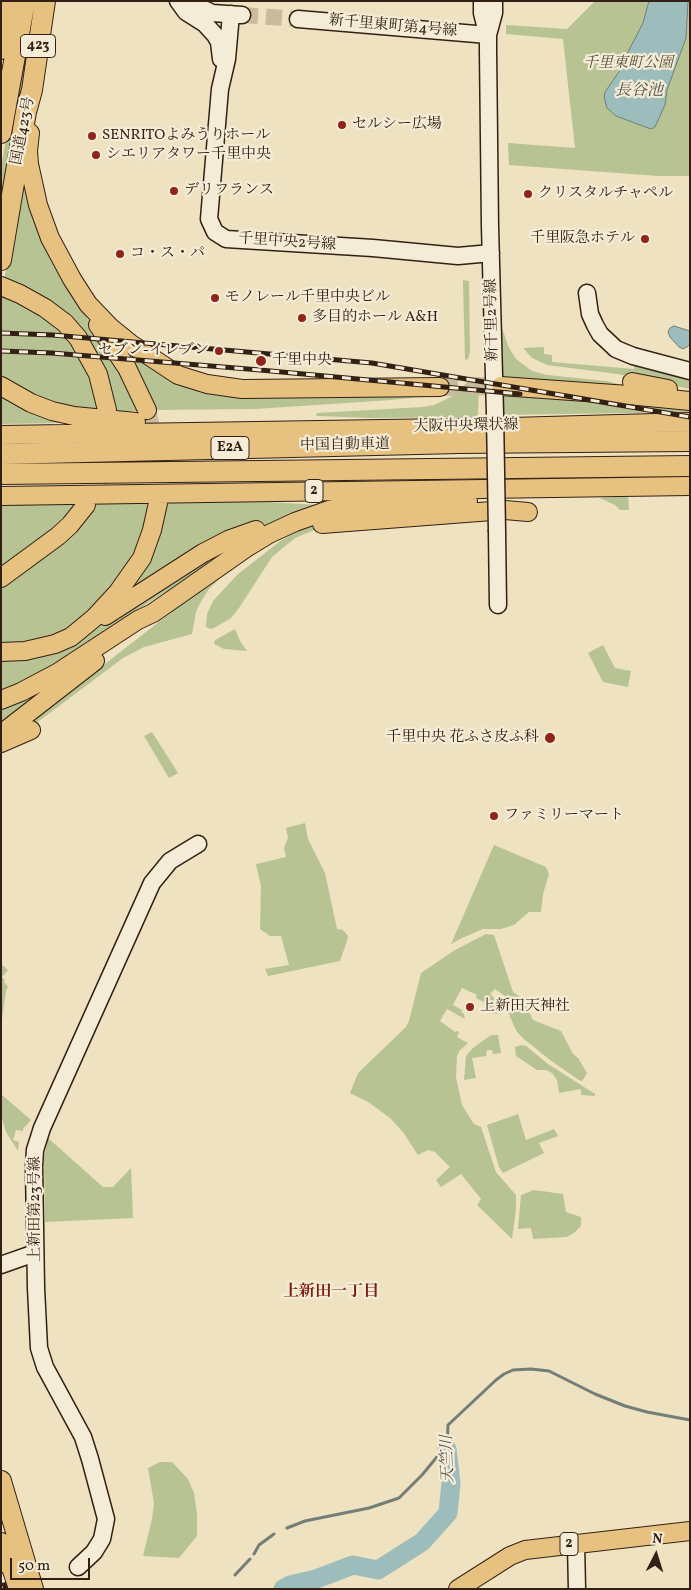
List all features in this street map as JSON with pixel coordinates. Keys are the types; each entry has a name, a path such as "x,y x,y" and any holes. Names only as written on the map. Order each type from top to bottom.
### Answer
{"highway":[{"name":"423","path":"1,49 11,1"},
{"name":"423","path":"1,133 25,1"},
{"name":"国道423号","path":"1,260 26,112 32,90 45,1"},
{"name":"中国自動車道","path":"1,454 459,443 690,440"},
{"name":"中国自動車道","path":"1,474 690,466"},
{"path":"1,1482 15,1589"},
{"path":"10,1542 25,1589"},
{"path":"10,1542 34,1589"}],"main road":[{"path":"32,90 28,151 38,205 57,253 88,304 110,327 131,344 178,375 207,384 230,388 440,387"},
{"path":"3,287 45,308 65,324 78,338 98,374 107,410"},
{"path":"88,304 90,314 134,381 147,410"},
{"path":"632,382 690,394"},
{"path":"1,386 45,409 74,416 140,423 242,425 262,430"},
{"path":"502,386 690,401"},
{"name":"大阪中央環状線","path":"1,435 690,422"},
{"name":"2","path":"1,496 690,486"},
{"path":"1,734 132,632 153,613 204,576 269,534 302,519 329,510 394,504 578,496 627,487"},
{"path":"70,637 88,624 102,610 135,570 150,538 158,503"},
{"path":"1,578 58,536 70,525 86,505"},
{"path":"322,524 505,510 528,512"},
{"path":"1,652 35,649 70,637 203,552 256,530"},
{"path":"1,700 57,673 138,620 153,613"},
{"path":"1,742 30,730"},
{"name":"2","path":"458,1589 510,1556 525,1550 543,1546 690,1531"}],"street":[{"name":"千里中央2号線","path":"178,1 186,12 204,24 215,35 219,42 223,74"},
{"path":"196,1 200,7 212,13 237,15"},
{"name":"新千里2号線","path":"482,1 482,13 488,35 498,605"},
{"name":"新千里2号線","path":"488,35 494,13 494,1"},
{"name":"千里中央2号線","path":"237,15 219,98 209,218 215,232 226,239 245,241 373,248 458,256 492,253"},
{"path":"204,24 237,15"},
{"name":"新千里東町第4号線","path":"298,20 488,35"},
{"path":"587,294 590,314 595,325 600,334 616,348 633,356 690,371"},
{"name":"上新田第23号線","path":"78,1567 96,1550 102,1539 106,1527 105,1514 86,1444 45,1367 40,1352 37,1333 35,1253 34,1161 36,1145 152,883 170,861 198,844"},
{"path":"1,1265 35,1253"},
{"path":"576,1544 577,1589"}],"green space":[{"path":"31,1 37,1 1,229 1,167"},
{"name":"千里東町公園","path":"595,1 690,1 690,176 658,176 509,165 508,143 575,148 563,39 506,34 506,25 567,29"},
{"path":"22,177 75,298 122,378 138,411 114,411 100,362 4,281"},
{"path":"463,280 469,281 470,352 468,359 465,360"},
{"path":"1,294 38,312 68,337 94,386 98,411 60,404 1,379"},
{"path":"500,311 503,331 509,348 516,359 532,371 547,375 606,381 631,387 500,378"},
{"path":"544,347 544,354 552,355 552,362 634,369 634,363 690,377 690,389 617,374 547,365 532,358 523,348"},
{"path":"123,349 168,375 429,396 255,409 153,410"},
{"path":"472,377 479,378 478,417 373,418 316,416 317,413 434,405 451,397"},
{"path":"500,392 690,406 690,412 501,415"},
{"path":"1,394 17,403 62,423 1,424"},
{"path":"628,496 629,510 620,510 615,505 600,498"},
{"path":"164,502 267,502 319,505 127,594"},
{"path":"76,503 54,529 1,569 1,504"},
{"path":"150,503 138,548 110,594 73,627 51,637 21,643 1,644 1,586 93,504"},
{"path":"314,523 319,528 295,538 272,557 231,618 211,629 206,627 207,614 213,601 237,575 279,542"},
{"path":"243,541 53,665 19,684 1,691 1,658 84,637 203,559"},
{"path":"224,574 209,589 200,603 196,612 192,634 144,647 123,658 31,727 30,722 204,587"},
{"path":"235,629 247,651 224,649 214,644 215,640"},
{"path":"603,645 615,668 631,671 628,687 603,682 588,653"},
{"path":"65,676 1,727 1,706"},
{"path":"152,732 178,773 169,778 144,736"},
{"path":"305,823 308,839 325,873 337,929 343,930 348,936 347,941 340,961 268,976 265,969 289,965 281,936 270,936 260,929 261,886 256,864 286,857 284,848 288,838 286,828"},
{"path":"494,845 546,867 549,874 543,894 541,912 529,912 514,925 501,929 483,929 451,944"},
{"path":"486,934 494,935 513,992 522,998 533,1020 561,1031 573,1054 578,1058 587,1073 582,1081 579,1080 524,1039 517,1032 510,1017 506,997 495,989 490,994 500,1004 501,1008 496,1014 487,1010 489,1005 476,998 477,995 462,988 453,1005 462,1010 461,1012 464,1014 465,1019 447,1009 440,1021 455,1032 459,1032 457,1037 468,1043 460,1050 457,1056 456,1077 462,1105 474,1124 481,1127 496,1172 516,1195 512,1239 477,1205 481,1199 461,1174 441,1187 436,1180 450,1167 435,1152 428,1150 418,1155 403,1132 390,1118 368,1102 350,1093 358,1073 406,1027 421,973 455,950"},
{"path":"1,964 8,970 2,977 8,987 1,1027"},
{"path":"491,1035 498,1035 501,1053 493,1054 492,1050 487,1050 486,1056 472,1058 476,1078 464,1080 466,1056 473,1048"},
{"path":"526,1046 548,1064 595,1094 595,1096 581,1095 581,1089 559,1093 557,1080 552,1073 546,1070 537,1070 516,1056 515,1047"},
{"path":"1,1094 31,1120 23,1131 16,1130 13,1140 19,1142 18,1151 6,1132 1,1115"},
{"path":"518,1114 526,1140 554,1129 558,1136 539,1143 544,1153 503,1173 499,1167 487,1125"},
{"path":"48,1138 103,1187 113,1187 131,1168 133,1218 45,1222 44,1158"},
{"path":"534,1190 563,1194 566,1212 581,1217 581,1226 567,1237 533,1239 531,1228 518,1229 521,1195"},
{"path":"160,1462 172,1462 188,1479 194,1493 197,1513 197,1536 179,1558 143,1556 154,1503 148,1468"}],"water":[{"name":"長谷池","path":"649,1 688,1 686,38 667,90 665,105 655,127 651,129 616,116 607,108 604,97 605,92 625,63 627,54 643,23"},
{"path":"674,326 690,331 690,344 683,349 670,337 668,332"}],"waterway":[{"name":"天竺川","path":"287,1528 305,1521 369,1508 399,1498 441,1452 447,1449 448,1425 496,1380 513,1370 549,1371 595,1394 625,1406 690,1420"},
{"name":"天竺川","path":"283,1589 290,1585 316,1579 353,1565 378,1570 422,1542 448,1513 451,1483 447,1449"},
{"path":"254,1554 259,1545 274,1534"},
{"path":"235,1575 250,1559"}],"tunnel":[{"path":"242,15 298,19"},
{"path":"440,387 501,386"},
{"path":"147,410 158,458 158,503"},
{"path":"86,505 99,480 107,456 109,438"}],"railway":[{"path":"1,333 53,335 372,363 690,417"},
{"path":"1,351 52,353 260,370 520,394"},
{"path":"1,1574 6,1589"}],"place":[{"name":"セルシー広場","path":"342,125"},
{"name":"SENRITOよみうりホール","path":"92,136"},
{"name":"シエリアタワー千里中央","path":"96,155"},
{"name":"デリフランス","path":"174,191"},
{"name":"クリスタルチャペル","path":"528,194"},
{"name":"千里阪急ホテル","path":"645,239"},
{"name":"コ・ス・パ","path":"120,254"},
{"name":"モノレール千里中央ビル","path":"215,298"},
{"name":"多目的ホール A&H","path":"302,318"},
{"name":"セブン-イレブン","path":"219,351"},
{"name":"千里中央","path":"261,361"},
{"name":"千里中央 花ふさ皮ふ科","path":"550,738"},
{"name":"ファミリーマート","path":"494,816"},
{"name":"上新田天神社","path":"470,1007"}],"district":[{"name":"上新田一丁目","path":"331,1293"}]}
